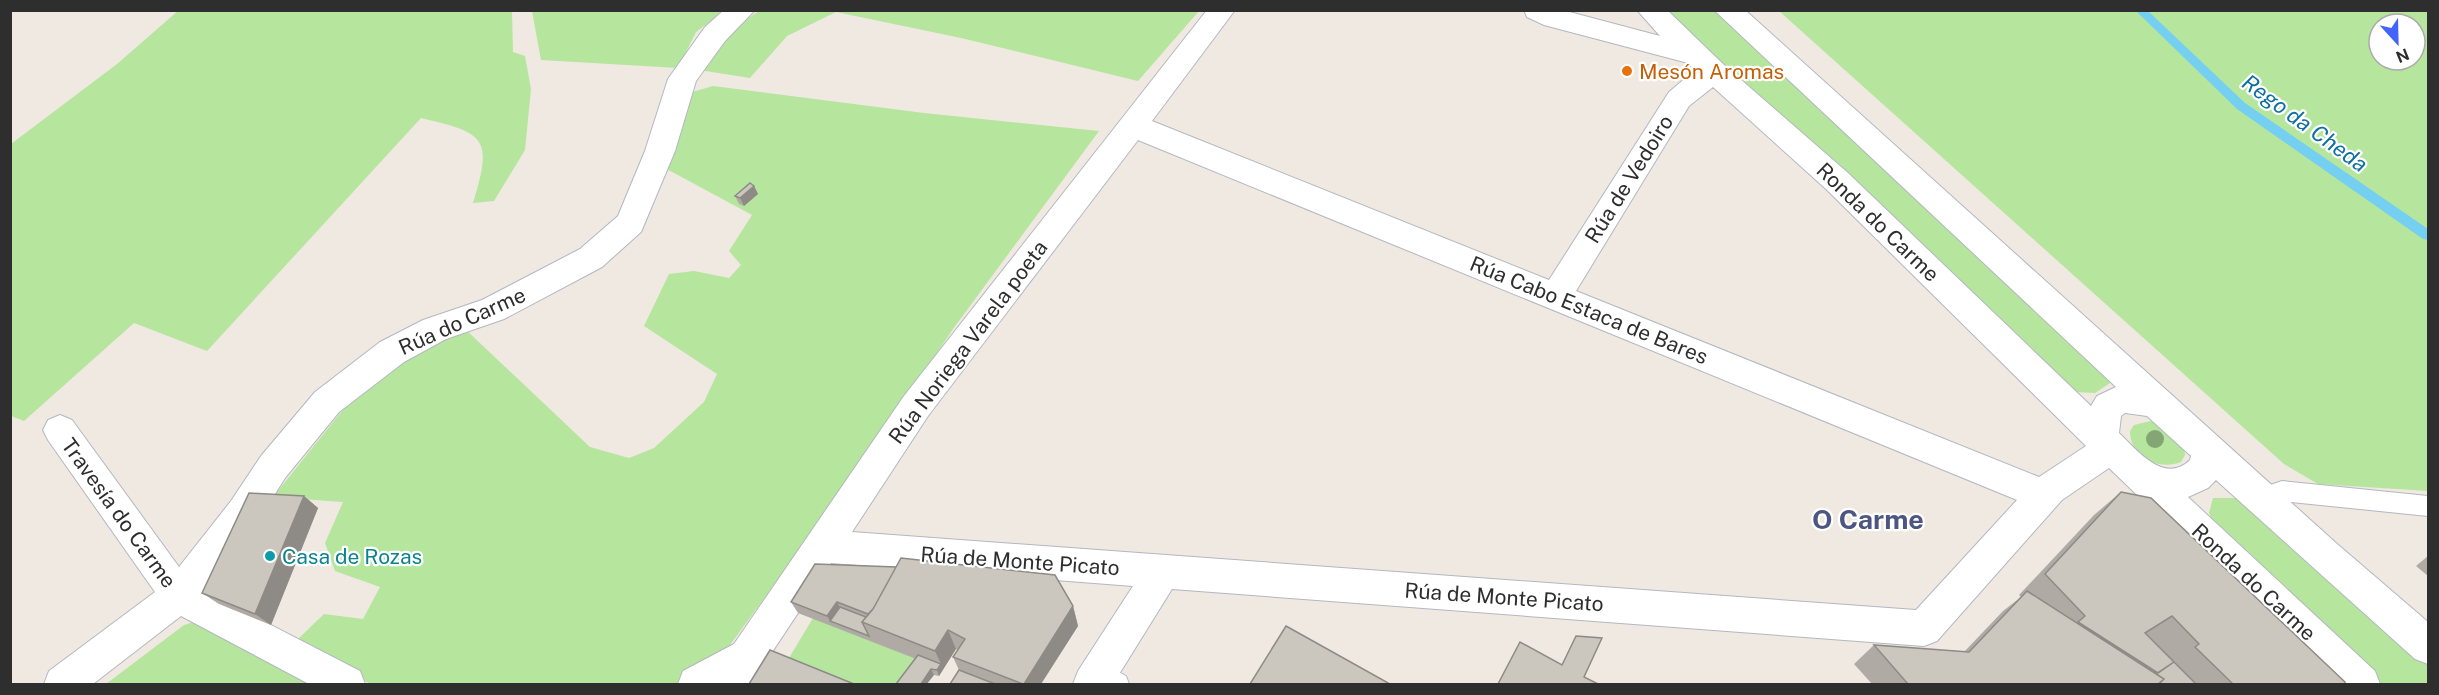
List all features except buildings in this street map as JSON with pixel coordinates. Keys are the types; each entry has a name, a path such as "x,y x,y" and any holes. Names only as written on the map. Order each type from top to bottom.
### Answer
{"street":[{"name":"Rúa do Carme","path":"63,684 179,596 244,512 273,467 327,402 392,352 435,329 493,310 591,258 630,223 660,151 682,79 716,34 742,10"},
{"name":"Rúa Noriega Varela poeta","path":"740,670 916,406 1222,10"},
{"path":"1537,10 1554,18 1705,63"},
{"name":"Ronda do Carme","path":"1650,10 1705,63 1837,181 2108,445 2361,684"},
{"path":"1727,10 2261,498 2428,646"},
{"name":"Rúa de Vedoiro","path":"1556,296 1679,99 1705,63"},
{"name":"Rúa Cabo Estaca de Bares","path":"1134,126 2044,495"},
{"path":"2108,445 2101,422 2104,412 2118,399 2131,397 2158,404"},
{"name":"Travesía do Carme","path":"60,430 179,596"},
{"name":"Rúa de Monte Picato","path":"823,546 1924,628 2044,495 2108,445"},
{"path":"2145,480 2167,485 2186,482 2204,471 2208,462 2209,449"},
{"path":"1103,680 1162,572"},
{"path":"179,596 345,684"},
{"path":"697,684 740,670"}],"lane":[{"path":"2261,498 2282,492 2428,506"}],"green space":[{"path":"179,10 512,11 513,52 525,56 531,89 525,150 494,201 473,203 482,164 479,142 471,134 459,128 421,118 207,351 134,323 24,421 11,416 11,144 117,64"},
{"path":"532,11 724,11 696,32 678,68 541,60"},
{"path":"759,11 1199,11 1138,81 961,38 836,12 787,36 750,78 699,70 735,27"},
{"path":"1664,11 1716,11 2107,368 2110,383 2095,393 2074,392"},
{"path":"1779,11 2428,11 2428,491 2318,484 2284,464"},
{"path":"713,86 924,113 1099,131 953,329 862,464 722,656 689,684 370,684 297,640 324,614 363,619 380,587 335,571 325,543 343,502 273,497 374,371 464,328 590,447 629,458 654,448 704,402 717,374 644,326 669,274 694,271 729,278 741,265 729,251 752,215 663,167 692,92"},
{"path":"2151,421 2161,424 2184,447 2185,455 2181,462 2163,465 2140,455 2131,440 2130,431 2134,425"},
{"path":"2213,498 2238,498 2428,665 2428,684 2380,684 2220,537 2209,513"},
{"path":"212,616 318,684 106,684 184,625"},
{"path":"813,618 921,661 903,684 823,684 783,668"}],"waterway":[{"name":"Rego da Cheda","path":"2140,10 2241,106 2428,235"}],"place":[{"name":"Mesón Aromas","path":"1627,71"},
{"name":"Casa de Rozas","path":"270,556"}],"district":[{"name":"O Carme","path":"1868,519"}]}
